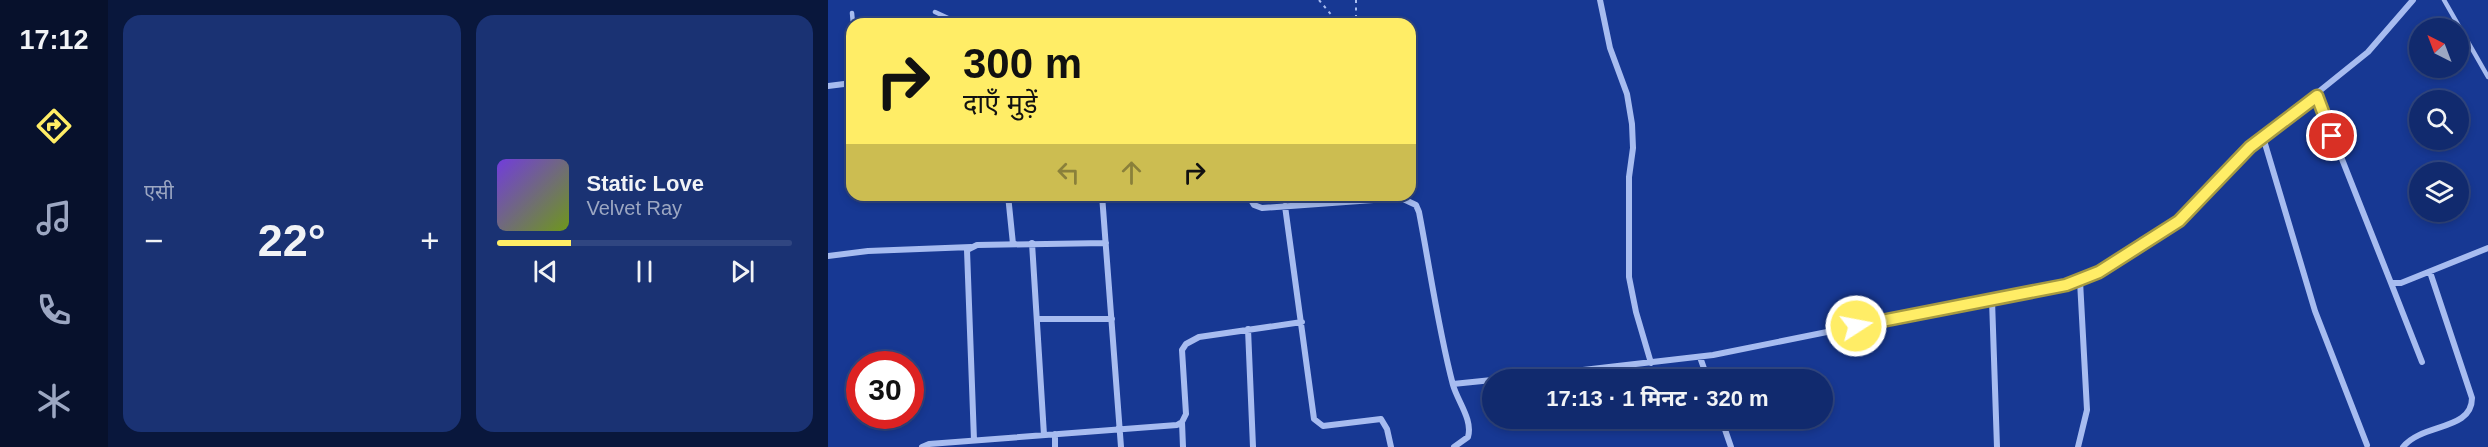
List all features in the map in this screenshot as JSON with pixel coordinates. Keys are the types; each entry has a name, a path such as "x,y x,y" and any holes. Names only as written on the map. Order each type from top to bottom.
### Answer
{"street":[{"path":"1600,0 1610,48 1627,94 1634,138 1629,177 1629,277 1636,312 1651,363"},
{"path":"1597,369 1700,357 2080,281 2115,264 2179,221 2241,156 2368,52 2413,0"},
{"path":"828,86 846,84"},
{"path":"2317,96 2421,362"},
{"path":"2263,137 2315,311 2367,445"},
{"path":"1009,201 1013,244"},
{"path":"1102,201 1121,447"},
{"path":"1252,201 1254,205 1262,208 1358,201"},
{"path":"1407,201 1416,206 1419,212 1453,384 1470,430 1468,437 1454,447"},
{"path":"1285,206 1314,419 1323,426 1381,419 1391,447"},
{"path":"1032,243 1044,435"},
{"path":"828,256 868,251 1032,243 1106,243"},
{"path":"971,247 967,250 966,256 974,440"},
{"path":"2391,283 2401,284 2488,248"},
{"path":"2403,447 2420,433 2457,422 2469,412 2472,405 2472,398 2430,272"},
{"path":"2078,447 2087,410 2080,281"},
{"path":"1992,300 1997,447"},
{"path":"1037,319 1112,320"},
{"path":"1183,447 1182,422 1186,414 1182,350 1186,344 1199,337 1302,322"},
{"path":"1248,329 1252,447"},
{"path":"1700,357 1704,369"},
{"path":"1453,384 1482,381"},
{"path":"922,447 929,444 984,439 1177,425 1182,422"},
{"path":"1725,429 1731,447"},
{"path":"1055,434 1055,447"},
{"path":"984,439 985,447"}],"lane":[{"path":"2444,0 2488,77"},
{"path":"935,12 948,18"},
{"path":"852,13 852,18"}],"path":[{"path":"1319,0 1335,18"},
{"path":"1356,0 1356,18"}],"route":[{"path":"1856,326 2066,285 2099,272 2115,264 2179,221 2250,147 2317,96 2332,136"}]}
